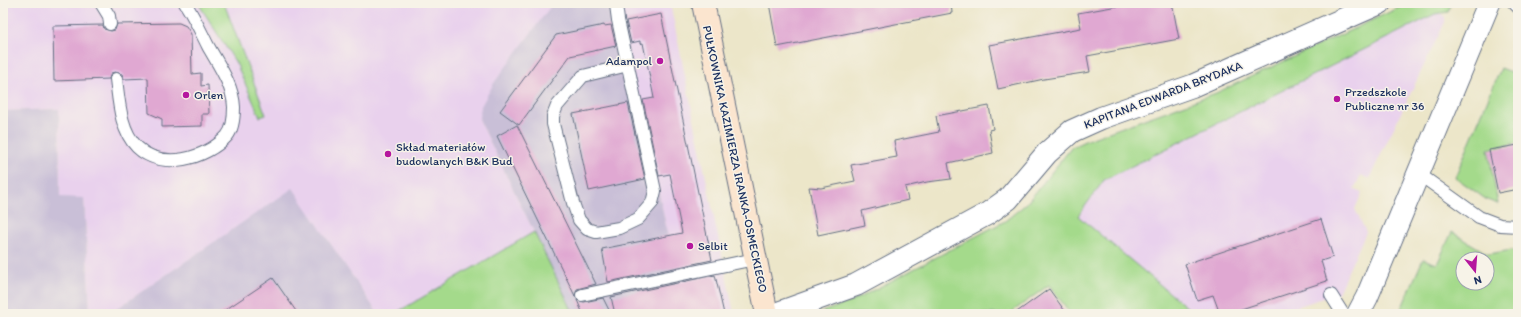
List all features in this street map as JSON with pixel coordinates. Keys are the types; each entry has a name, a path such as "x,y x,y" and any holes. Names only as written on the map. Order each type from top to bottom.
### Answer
{"street":[{"name":"PUŁKOWNIKA KAZIMIERZA IRANKA-OSMECKIEGO","path":"703,3 767,314"},
{"name":"KAPITANA EDWARDA BRYDAKA","path":"775,314 856,285 986,214 1008,200 1046,153 1072,131 1101,118 1192,86 1380,3"},
{"path":"1358,314 1367,297 1419,174 1489,3"}],"lane":[{"path":"101,3 109,16 110,24"},
{"path":"116,79 120,110 128,134 136,146 147,155 164,159 180,160 199,155 213,147 228,135 233,121 234,106 228,84 185,3"},
{"path":"617,3 618,20 628,66 655,191 652,204 638,219 619,228 596,232 587,229 579,220 565,173 553,116 557,106 583,76 628,66"},
{"path":"1514,3 1518,7"},
{"path":"1419,174 1479,217 1500,225 1518,226"},
{"path":"582,294 755,259"},
{"path":"1331,295 1343,314"}],"shaded area":[{"path":"3,3 553,3 479,119 534,232 394,314 378,314 293,189 109,314 90,314 84,198 60,198 59,109 3,111"},
{"path":"553,3 618,3 685,314 574,314 479,119 481,106 494,83"},
{"path":"618,3 670,3 734,314 685,314"},
{"name":"Przedszkole Publiczne nr 36","path":"1435,14 1441,14 1445,17 1445,22 1369,179 1361,175 1354,189 1362,193 1355,209 1366,232 1338,293 1275,314 1195,314 1078,217 1104,180"},
{"path":"59,109 60,197 84,198 90,314 3,314 3,111"},
{"path":"293,188 378,314 109,314"}],"green space":[{"path":"198,3 224,3 266,115 260,117 236,63"},
{"path":"1409,3 1452,3 1448,12 1435,14 1104,180 1078,216 1195,314 1071,314 1049,285 1009,314 816,314 853,301 1005,221 1026,204 1072,147 1087,140 1216,93"},
{"path":"1501,68 1517,74 1518,72 1518,143 1488,149 1498,204 1487,200 1455,177"},
{"path":"534,232 574,314 394,314"},
{"path":"1452,232 1483,251 1455,251 1455,291 1495,291 1495,253 1518,249 1518,310 1499,314 1399,314 1423,259 1437,264"}],"building":[{"path":"769,3 951,3 952,13 777,47"},
{"path":"1135,3 1172,3 1179,39 1087,56 1090,72 1044,79 998,89 989,45 1081,28 1078,13"},
{"path":"661,14 712,260 608,282 602,249 682,233 670,174 659,176 643,100 654,98 643,43 640,44 640,41 631,43 626,21"},
{"path":"179,23 186,26 191,34 192,74 201,73 201,86 208,85 209,114 202,114 202,126 162,127 162,119 149,113 148,78 124,79 122,74 115,72 111,73 109,79 54,81 53,26 103,25 104,29 111,31 115,30 117,24"},
{"path":"604,25 611,25 616,46 570,56 519,125 500,111 556,35"},
{"path":"628,103 645,179 589,191 573,114"},
{"path":"989,106 993,129 989,130 993,153 948,163 951,179 905,187 908,200 862,211 865,225 818,235 809,187 821,188 855,181 851,165 897,157 894,141 939,132 936,116"},
{"path":"517,125 596,284 577,289 575,296 497,136"},
{"path":"1518,145 1518,189 1498,193 1489,150"},
{"path":"1321,219 1333,257 1321,261 1327,281 1226,314 1220,314 1213,295 1197,300 1185,264"},
{"path":"715,275 724,314 615,314 611,297"},
{"path":"273,278 298,314 219,314"},
{"path":"1049,289 1067,314 1014,314"},
{"path":"603,298 611,314 583,314 577,300 584,302"}],"place":[{"name":"Adampol","path":"660,61"},
{"name":"Orlen","path":"186,95"},
{"name":"Przedszkole Publiczne nr 36","path":"1337,99"},
{"name":"Skład materiałów budowlanych B&K Bud","path":"388,154"},
{"name":"Selbit","path":"690,246"}]}
